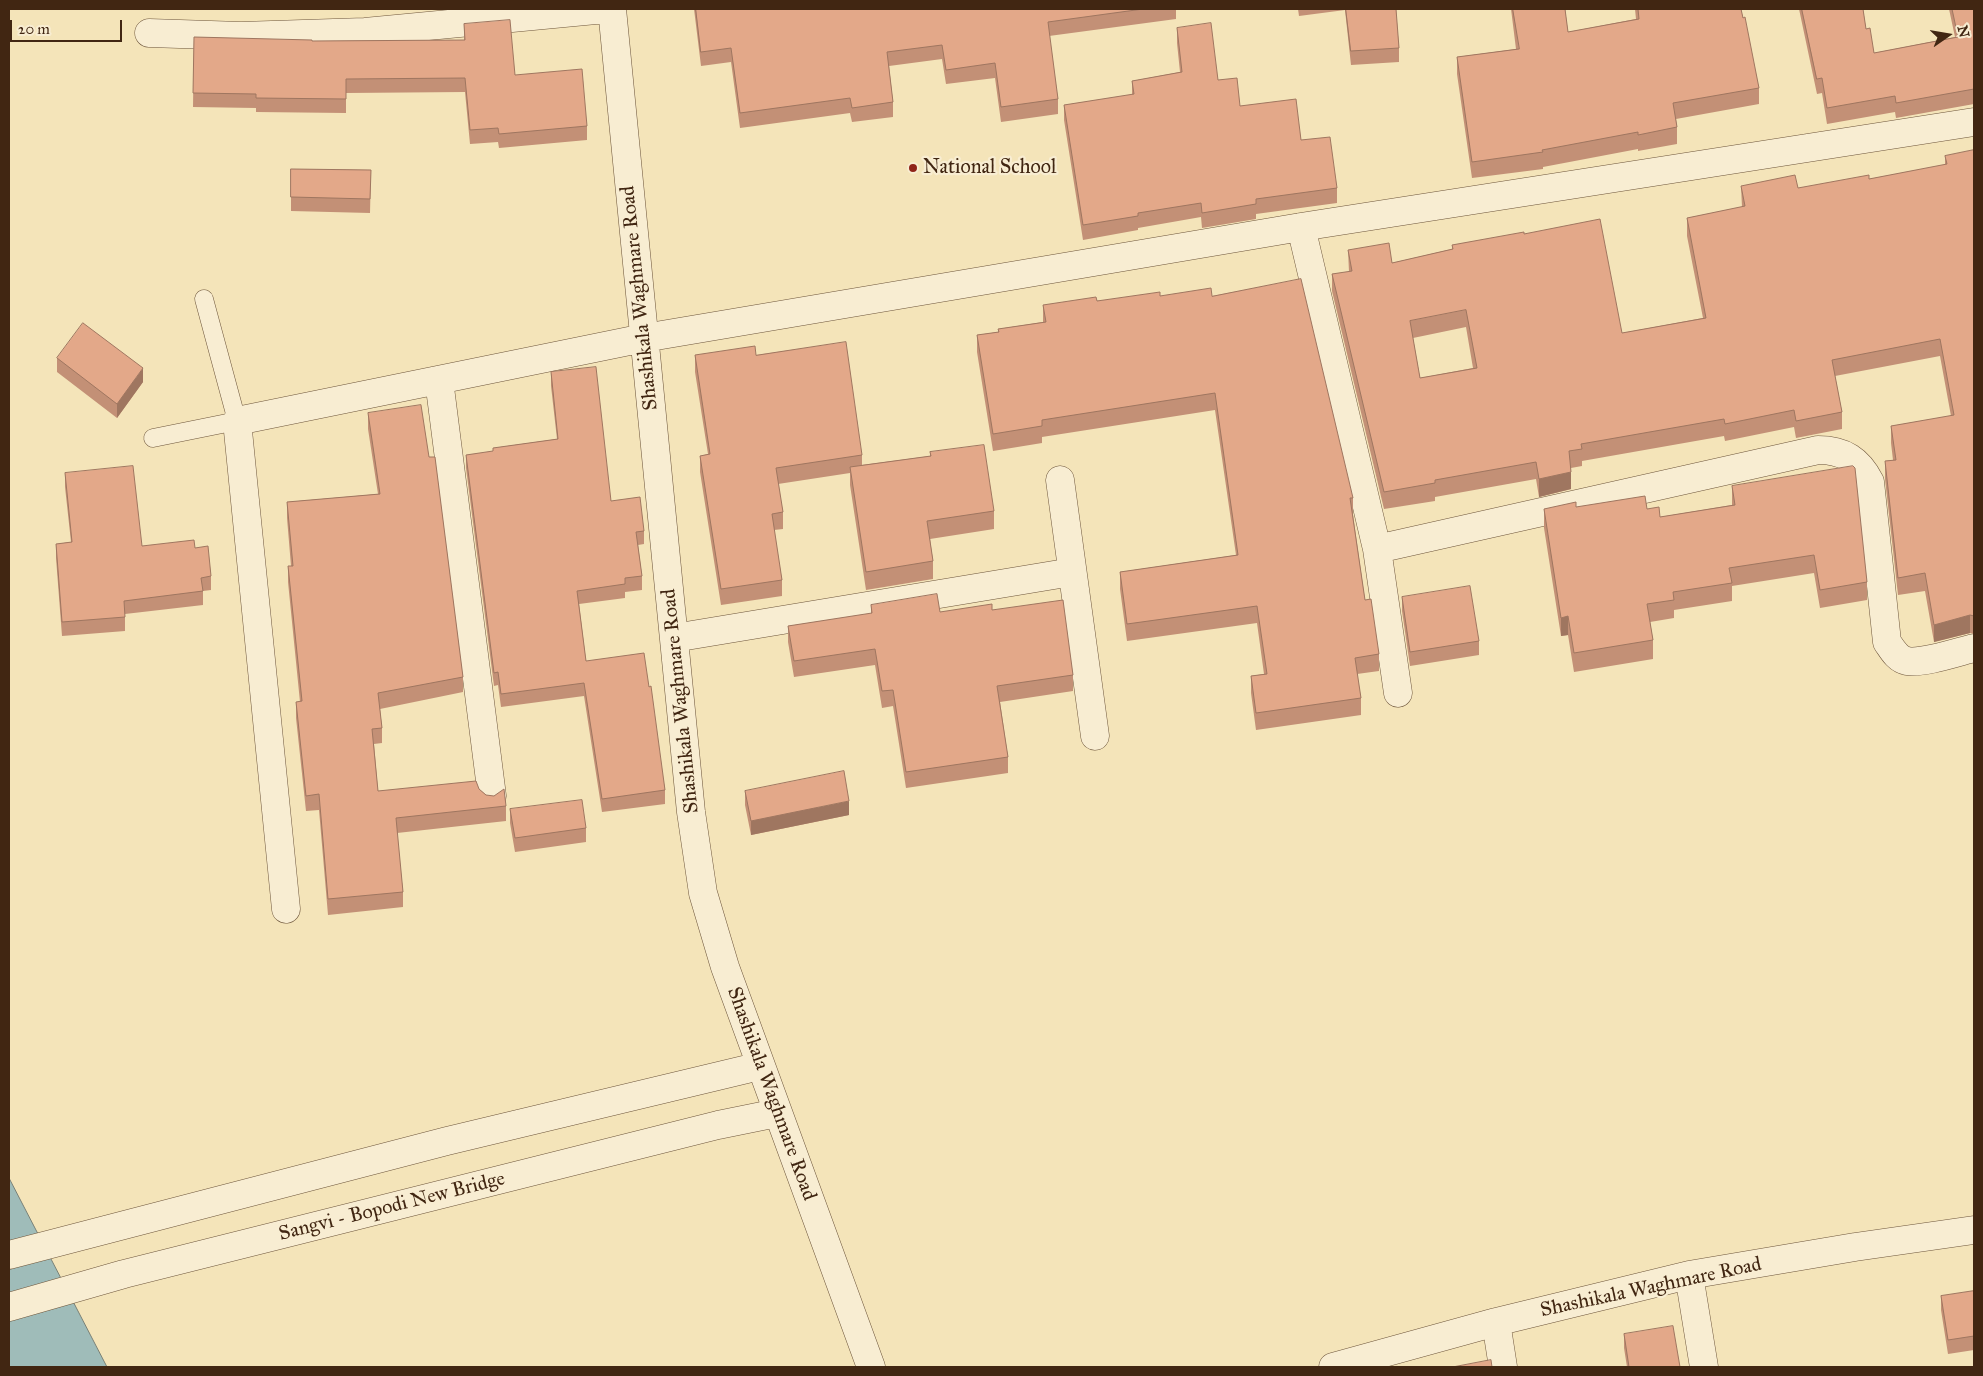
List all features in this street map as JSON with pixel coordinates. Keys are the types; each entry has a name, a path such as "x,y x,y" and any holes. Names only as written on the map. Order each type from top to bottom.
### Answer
{"street":[{"path":"149,33 241,36 365,32 606,9"},
{"name":"Shashikala Waghmare Road","path":"612,9 691,812 703,893 725,967 870,1367"},
{"path":"286,909 237,421 644,338 1302,227 1974,122"},
{"path":"1302,227 1377,550 1398,693"},
{"path":"439,380 492,796"},
{"path":"1377,550 1818,450 1832,450 1850,457 1863,468 1870,482 1887,642 1896,654 1906,661 1918,661 1974,648"},
{"path":"1060,480 1095,736"},
{"path":"674,638 1072,572"},
{"path":"9,1255 447,1141 760,1066"},
{"name":"Sangvi - Bopodi New Bridge","path":"9,1307 124,1274 718,1126 777,1113"},
{"name":"Shashikala Waghmare Road","path":"1333,1367 1496,1322 1689,1275 1855,1247 1974,1230"},
{"path":"1689,1275 1704,1367"},
{"path":"1496,1322 1503,1367"}],"lane":[{"path":"153,438 237,421 204,299"}],"water":[{"path":"9,1178 107,1367 9,1367"}],"building":[{"path":"696,9 1143,9 1048,22 1058,99 1001,107 995,63 946,70 942,45 887,52 893,102 852,108 850,98 740,113 731,48 701,52"},
{"path":"1346,9 1396,9 1399,48 1351,51"},
{"path":"1513,9 1565,9 1568,32 1639,19 1638,9 1741,9 1743,18 1745,17 1759,88 1673,103 1677,127 1638,135 1638,132 1542,150 1543,152 1472,162 1457,57 1519,49"},
{"path":"1802,9 1863,9 1866,29 1870,28 1874,53 1958,37 1952,9 1974,9 1974,89 1896,103 1895,96 1827,108 1822,78 1817,79"},
{"path":"510,20 515,75 582,69 587,126 499,134 498,128 470,130 465,78 346,79 346,99 256,98 256,94 193,93 194,37 312,41 465,40 464,24"},
{"path":"1211,23 1218,80 1237,78 1240,106 1296,99 1301,140 1330,137 1337,188 1256,199 1256,204 1202,213 1201,203 1138,213 1138,216 1083,225 1064,105 1134,94 1132,81 1182,72 1177,28"},
{"path":"1974,150 1974,616 1970,615 1934,625 1925,573 1898,578 1885,461 1896,460 1891,426 1954,415 1940,339 1832,360 1842,412 1796,421 1794,410 1725,424 1724,419 1581,444 1582,449 1569,451 1571,472 1539,479 1536,462 1435,480 1435,483 1384,492 1332,274 1352,271 1348,250 1389,243 1392,263 1453,249 1452,245 1524,232 1524,234 1600,219 1622,333 1706,318 1687,218 1745,206 1741,186 1795,175 1798,188 1869,175 1869,179 1947,164 1945,156","holes":["1466,310 1477,368 1420,378 1410,321"]},
{"path":"291,169 371,170 370,199 291,197"},
{"path":"1301,279 1353,498 1350,498 1365,600 1371,599 1379,654 1355,658 1361,698 1256,713 1251,676 1267,674 1257,606 1127,624 1120,572 1238,555 1215,393 1042,420 1042,426 993,434 977,335 999,332 998,329 1046,322 1043,305 1096,297 1097,301 1160,292 1160,296 1211,288 1212,296"},
{"path":"83,323 143,368 117,404 57,358"},
{"path":"846,342 862,455 776,468 783,512 772,514 782,580 721,589 700,456 710,454 695,355 755,346 756,355"},
{"path":"596,367 611,501 640,497 644,531 636,532 642,576 625,578 625,584 577,591 586,661 644,653 649,687 651,686 665,790 602,799 584,683 501,694 498,672 494,673 466,455 493,451 493,448 558,439 551,372"},
{"path":"421,405 429,457 435,457 463,677 378,693 382,728 372,729 378,791 476,781 479,789 486,795 494,796 504,789 506,806 396,818 403,892 328,899 319,794 306,796 296,702 302,701 288,566 293,566 287,502 380,494 368,413"},
{"path":"984,445 994,511 927,521 933,561 866,572 850,467 931,456 930,452"},
{"path":"133,466 142,546 194,540 195,548 208,546 211,576 201,578 203,591 124,601 125,617 62,622 56,544 72,542 65,473"},
{"path":"1853,466 1855,468 1867,582 1820,590 1814,555 1729,568 1732,583 1673,592 1674,600 1647,604 1653,640 1574,653 1568,616 1561,618 1544,509 1576,502 1576,507 1645,496 1647,509 1659,507 1660,517 1735,505 1732,486"},
{"path":"1470,586 1479,641 1410,652 1402,597"},
{"path":"937,594 940,612 992,604 992,610 1063,600 1073,675 997,686 1008,757 906,772 893,690 882,691 875,649 794,661 788,626 872,613 871,605"},
{"path":"844,771 849,801 751,821 745,791"},
{"path":"582,800 586,828 515,838 510,809"},
{"path":"1974,1291 1974,1336 1948,1340 1941,1296"},
{"path":"1673,1326 1680,1367 1629,1367 1624,1334"},
{"path":"1491,1360 1492,1367 1453,1367"}],"place":[{"name":"National School","path":"913,168"}]}
